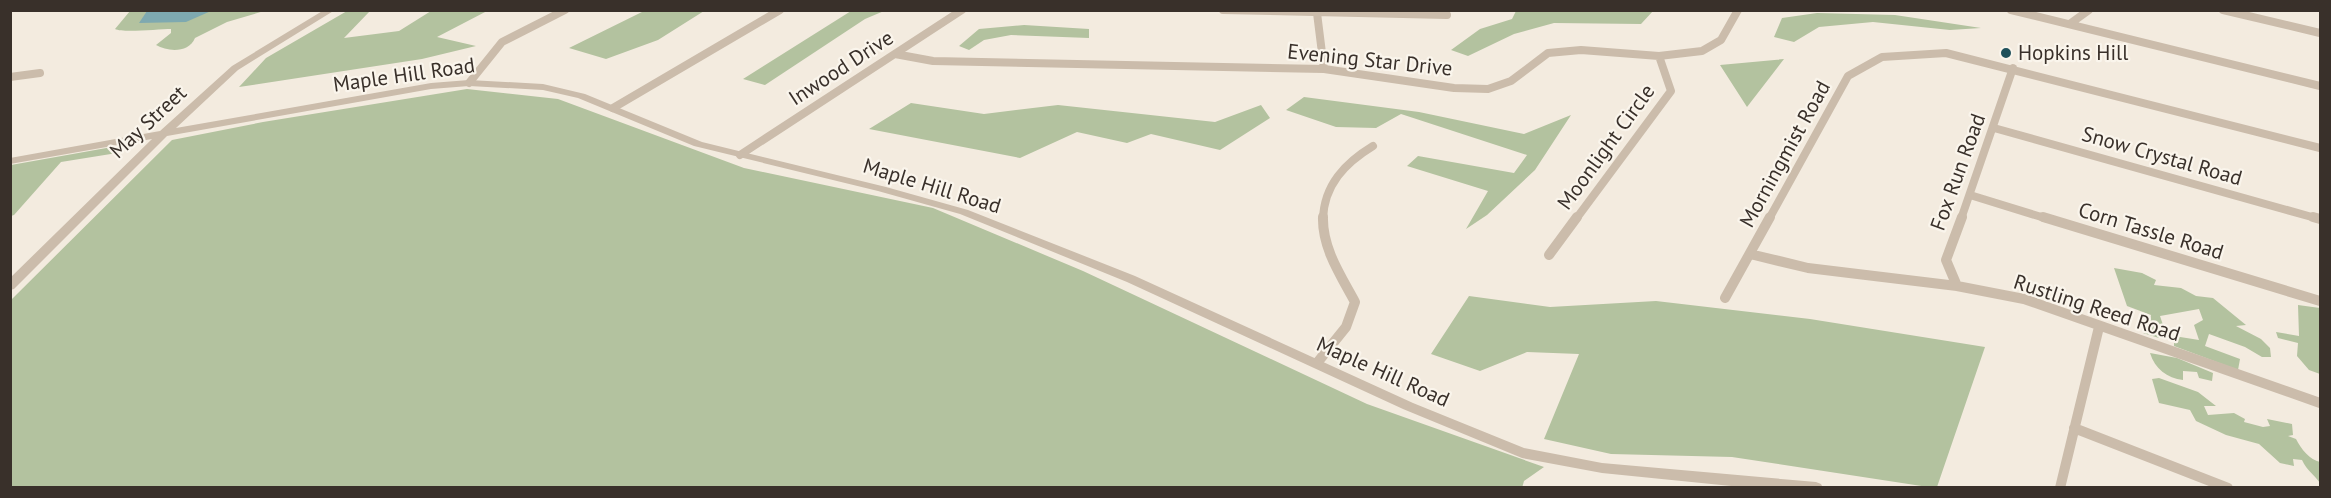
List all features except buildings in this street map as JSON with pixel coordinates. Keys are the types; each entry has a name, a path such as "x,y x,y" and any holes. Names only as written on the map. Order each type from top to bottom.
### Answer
{"street":[{"name":"May Street","path":"10,286 105,189 242,62 331,10"},
{"path":"469,83 502,42 565,10"},
{"path":"613,108 780,10"},
{"name":"Inwood Drive","path":"740,155 962,10"},
{"path":"1223,10 1448,15"},
{"name":"Evening Star Drive","path":"895,54 933,61 1324,69 1454,88 1488,88 1511,81 1548,53 1581,50 1659,56 1702,51 1721,40 1738,10"},
{"path":"2011,10 2320,86"},
{"path":"2071,23 2090,10"},
{"path":"2223,10 2320,33"},
{"path":"1317,13 1324,69"},
{"name":"Morningmist Road","path":"1725,298 1848,76 1882,57 1946,53 2013,68 2320,148"},
{"name":"Moonlight Circle","path":"1550,255 1671,91 1659,56"},
{"name":"Fox Run Road","path":"1957,286 1946,260 1994,128 2013,68"},
{"path":"10,77 40,73"},
{"name":"Maple Hill Road","path":"10,161 387,93 469,83 543,87 581,96 698,144 882,189 964,212 1131,279 1408,406 1522,453 1602,468 1816,488"},
{"name":"Snow Crystal Road","path":"1994,128 2320,219"},
{"path":"1317,363 1346,327 1355,302 1325,238 1323,210 1329,189 1337,173 1353,157 1373,146"},
{"name":"Corn Tassle Road","path":"1970,195 2320,301"},
{"name":"Rustling Reed Road","path":"1750,254 1808,268 1957,286 2024,299 2320,403"},
{"path":"2060,488 2099,327"},
{"path":"2074,428 2228,488"}],"green space":[{"path":"646,10 704,11 658,40 606,59 569,48"},
{"path":"1516,10 1653,11 1641,24 1554,23 1514,34 1468,56 1451,50 1480,29 1512,19"},
{"path":"130,11 264,11 227,22 195,38 183,49 172,50 156,45 171,33 171,29 133,31 115,29"},
{"path":"347,11 370,11 344,38 399,31 431,11 487,11 437,37 476,46 422,59 239,87 266,58"},
{"path":"851,11 884,11 865,19 765,85 743,79"},
{"path":"1817,13 1895,15 1981,28 1950,30 1873,22 1819,27 1794,42 1774,37 1782,18"},
{"path":"1024,25 1089,29 1089,38 1011,35 984,40 969,50 959,46 979,29"},
{"path":"1784,59 1747,107 1720,65"},
{"path":"467,89 558,99 744,168 933,208 1083,271 1367,404 1544,467 1524,481 1522,488 11,487 11,300 172,140 263,122"},
{"path":"1304,97 1419,112 1524,134 1571,115 1535,170 1487,215 1466,229 1488,191 1407,166 1418,156 1514,173 1527,155 1401,114 1376,128 1336,127 1286,110"},
{"path":"911,103 984,114 1058,105 1215,122 1261,105 1270,118 1220,150 1151,134 1127,143 1077,132 1020,158 869,129"},
{"path":"112,147 117,153 61,162 11,216 11,165"},
{"path":"2114,268 2142,273 2156,280 2154,285 2181,288 2196,296 2213,298 2246,325 2236,326 2261,339 2270,348 2271,357 2262,357 2245,347 2209,334 2205,346 2240,359 2238,370 2174,346 2174,336 2199,340 2194,325 2203,320 2199,309 2160,316 2165,331 2159,338 2143,333 2149,331 2151,315 2127,306"},
{"path":"1469,296 1550,307 1656,301 1810,319 1985,347 1937,487 1928,487 1732,457 1611,454 1544,439 1579,354 1527,352 1480,371 1431,354"},
{"path":"2298,305 2320,308 2320,374 2309,370 2297,356 2298,343 2278,338 2276,332 2299,336"},
{"path":"2150,353 2177,358 2213,373 2212,381 2199,378 2197,372 2183,371 2183,380 2172,377 2158,368"},
{"path":"2159,378 2198,392 2216,406 2204,406 2208,415 2234,413 2245,419 2244,422 2263,427 2270,426 2267,419 2292,424 2293,435 2288,436 2296,439 2306,454 2320,462 2320,483 2302,460 2293,459 2294,466 2280,463 2259,444 2226,435 2196,421 2190,410 2159,403 2152,379"}],"water":[{"path":"147,11 211,11 186,22 139,23"}],"place":[{"name":"Hopkins Hill","path":"2006,53"}]}
